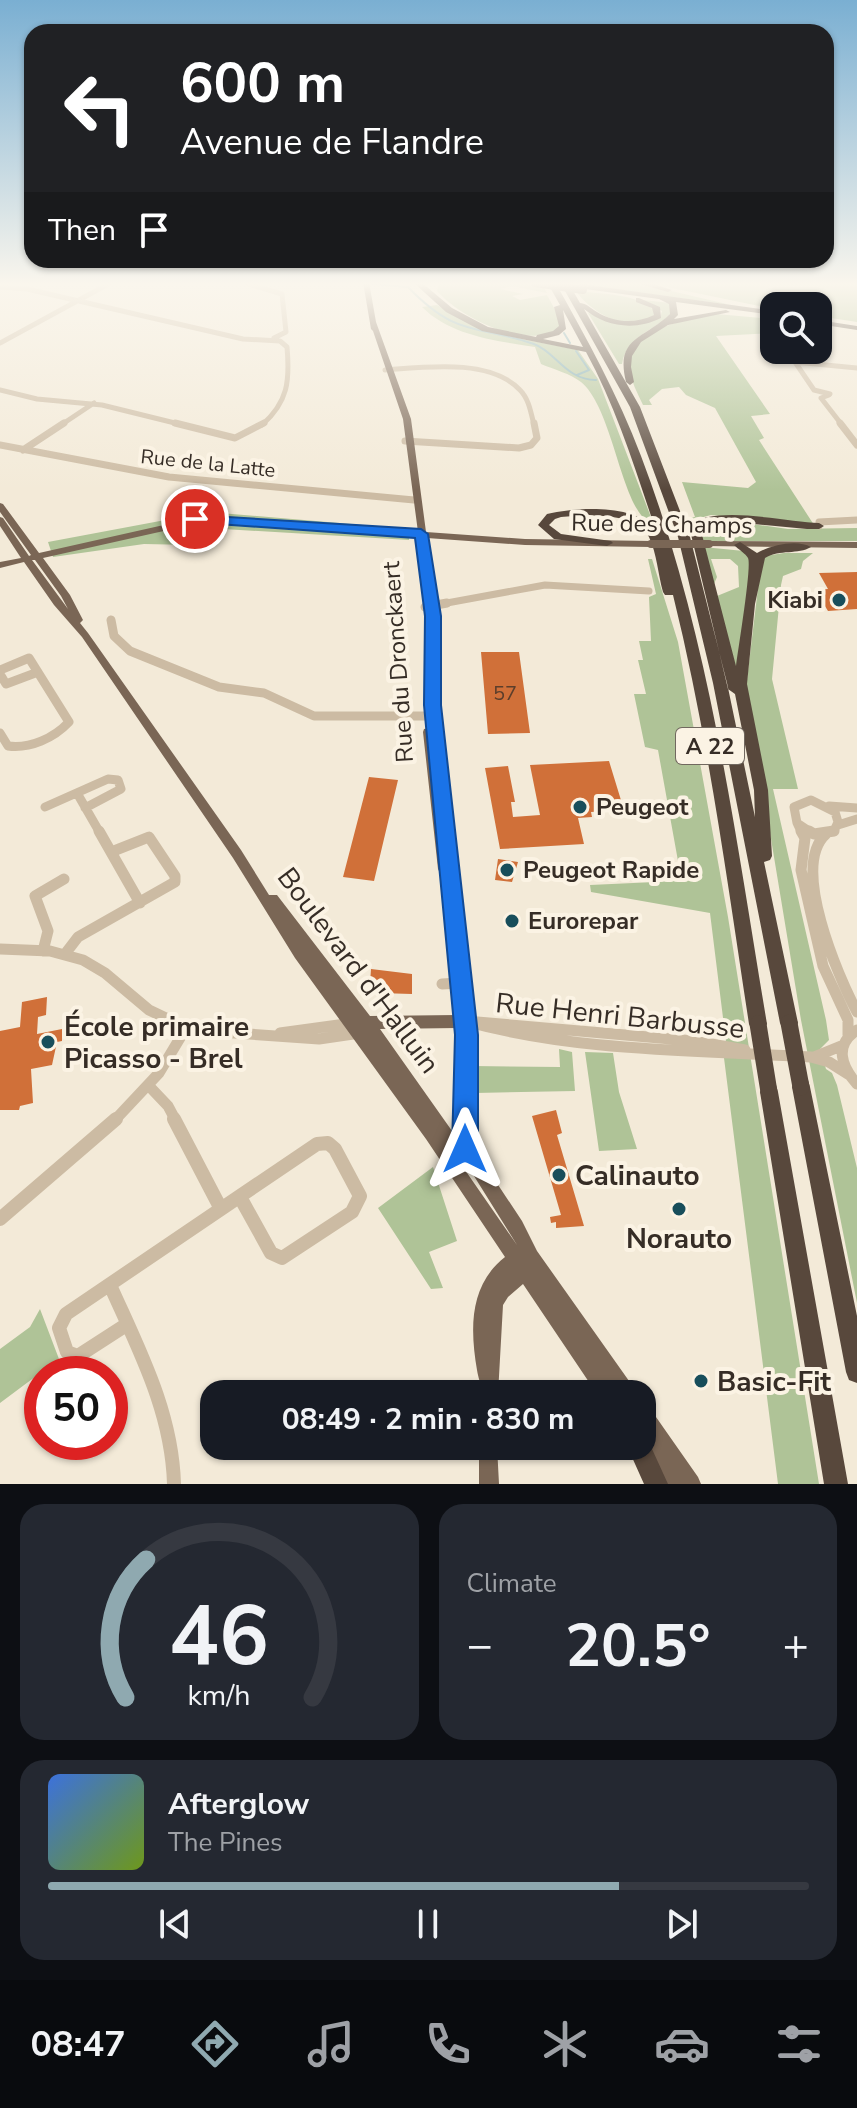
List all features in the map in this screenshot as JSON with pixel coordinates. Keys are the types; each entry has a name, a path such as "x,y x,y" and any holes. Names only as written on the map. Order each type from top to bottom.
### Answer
{"highway":[{"path":"584,351 610,390"},
{"name":"A 22","path":"592,351 630,434 652,496 700,694 836,1484"},
{"name":"A 22","path":"606,351 644,428 676,512 698,591 767,913 857,1372"},
{"path":"631,351 625,364 644,428"},
{"path":"607,543 558,537 543,525 551,516 577,513 628,517 650,528 700,694"},
{"path":"749,731 694,526 701,519 715,517 780,526 819,526"},
{"path":"740,545 754,556 755,570 740,678 762,803 767,913"},
{"path":"755,570 765,552 805,547"},
{"path":"645,1460 656,1484"}],"main road":[{"name":"Rue du Dronckaert","path":"382,351 408,441 418,536"},
{"name":"Rue du Dronckaert","path":"408,441 428,606 432,705 465,1021 465,1149 516,1227 523,1263"},
{"name":"Boulevard d'Halluin","path":"0,506 57,603 85,635 359,1026 523,1263 599,1380"},
{"name":"Rue des Champs","path":"0,564 199,519 535,543 857,546"},
{"name":"Boulevard d'Halluin","path":"0,520 30,555"},
{"name":"Rue des Champs","path":"788,545 857,546"},
{"name":"Rue du Dronckaert","path":"428,606 426,716 441,854 452,904"},
{"name":"Rue Henri Barbusse","path":"359,1026 465,1021"},
{"name":"Boulevard d'Halluin","path":"523,1263 617,1380"},
{"path":"487,1380 482,1300 492,1279 523,1263"},
{"path":"656,1434 691,1484"},
{"path":"656,1458 676,1484"},
{"path":"488,1460 489,1484"}],"street":[{"path":"0,390 33,398 94,403 223,437 249,435 283,399 289,386 286,351"},
{"path":"857,368 795,362 814,390 830,394 821,398 857,445"},
{"path":"387,370 477,371 506,379 525,397 537,438 534,444 519,448 408,441"},
{"path":"23,450 94,403"},
{"name":"Rue de la Latte","path":"0,445 173,478 414,500"},
{"path":"819,526 857,523"},
{"path":"428,606 550,585 649,591"},
{"path":"111,620 114,636 130,651 219,687 264,693 314,716 426,716"},
{"path":"0,733 8,746 19,748 69,724 38,672 29,658 0,672 6,684 38,672"},
{"path":"45,807 108,779 120,782 121,789 116,793 85,808"},
{"path":"77,793 140,903"},
{"path":"853,1079 841,1057 849,1037 848,1020 823,966 802,875 805,838 793,814 798,803 813,800 828,806 857,808"},
{"path":"828,806 837,816 838,825"},
{"path":"857,819 838,825 816,845 813,877 836,972 857,1012"},
{"path":"798,825 812,833 826,834"},
{"path":"65,954 78,937 173,885 175,876 149,837 111,852"},
{"path":"43,951 48,931 35,896 64,879"},
{"name":"Rue Henri Barbusse","path":"0,949 65,954 99,969 149,1010 186,1028 319,1039 359,1026"},
{"path":"442,984 460,983"},
{"name":"Rue Henri Barbusse","path":"465,1021 504,1032 582,1042 811,1057 853,1079"},
{"path":"0,1219 91,1142 149,1086 186,1028"},
{"name":"Rue Henri Barbusse","path":"811,1057 849,1037"},
{"path":"149,1086 168,1106 221,1209"},
{"path":"126,1325 82,1355 70,1355 59,1328 62,1318 221,1209 324,1143 335,1149 360,1196 352,1212 293,1254 282,1258 271,1253 240,1197"},
{"path":"110,1285 167,1424 173,1449 174,1484"}],"green space":[{"path":"537,351 579,351 598,379 654,525 643,517 633,502 593,396 581,382 541,364"},
{"path":"611,351 627,351 622,364"},
{"path":"634,351 727,351 770,414 751,416 764,438 759,440 814,525 711,515 696,519 689,532 685,519 695,517 682,482 748,488 756,482 715,408 686,395 679,387 662,389 649,400 652,405 643,405 630,368"},
{"path":"208,512 410,529 409,540 207,528 191,545 144,544 53,557 48,542"},
{"path":"731,521 788,529 857,528 857,541 702,541 701,524"},
{"path":"703,547 744,551 751,561 737,672 717,596 739,587 738,566 730,559 711,559 717,577 714,584"},
{"path":"813,553 803,561 801,569 783,576 781,585 772,679 798,789 773,789 826,1020 829,1040 820,1049 826,1069 832,1073 837,1085 857,1168 857,1303 801,1020 746,688 761,563 765,556"},
{"path":"648,559 652,559 678,642 728,917 819,1484 778,1484 724,1058 728,1058 710,913 591,892 590,885 677,881 680,872 658,750 645,747 634,694 646,694 638,660 643,660 639,641 651,641 649,597 656,594"},
{"path":"559,1049 572,1052 575,1091 475,1093 473,1066 560,1067"},
{"path":"585,1052 613,1053 619,1092 637,1149 599,1151"},
{"path":"433,1167 457,1241 429,1252 443,1288 431,1289 378,1208"},
{"path":"40,1309 58,1356 24,1356 24,1385 0,1403 0,1349 30,1327"}],"building":[{"name":"Kiabi","path":"857,572 857,609 828,611 815,590 828,589 819,573"},
{"path":"481,652 519,652 530,733 488,734"},
{"name":"Peugeot","path":"609,761 624,810 591,812 592,817 578,818 584,844 500,849 485,768 508,766 515,802 511,802 513,817 540,815 530,765"},
{"path":"369,777 398,780 374,881 343,877"},
{"name":"Peugeot Rapide","path":"498,859 518,862 512,882 495,880"},
{"path":"371,969 412,974 412,994 379,993 370,984"},
{"path":"47,997 46,1015 38,1017 37,1034 62,1029 62,1041 57,1042 52,1065 31,1069 33,1103 20,1106 19,1110 0,1110 0,1031 20,1027 22,1002"},
{"name":"Calinauto","path":"556,1110 562,1133 557,1135 584,1226 556,1228 556,1222 551,1223 550,1217 561,1215 532,1116"}],"waterway":[{"path":"547,351 577,376 596,380"},
{"path":"576,351 589,370 577,375"}],"place":[{"name":"Kiabi","path":"839,600"},
{"name":"Peugeot","path":"580,807"},
{"name":"Peugeot Rapide","path":"507,870"},
{"name":"Eurorepar","path":"512,921"},
{"name":"École primaire Picasso - Brel","path":"48,1042"},
{"name":"Calinauto","path":"559,1175"},
{"name":"Norauto","path":"679,1209"},
{"name":"Basic-Fit","path":"701,1381"}],"route":[{"path":"195,519 421,534 433,616 432,705 466,1035 465,1149"}]}
